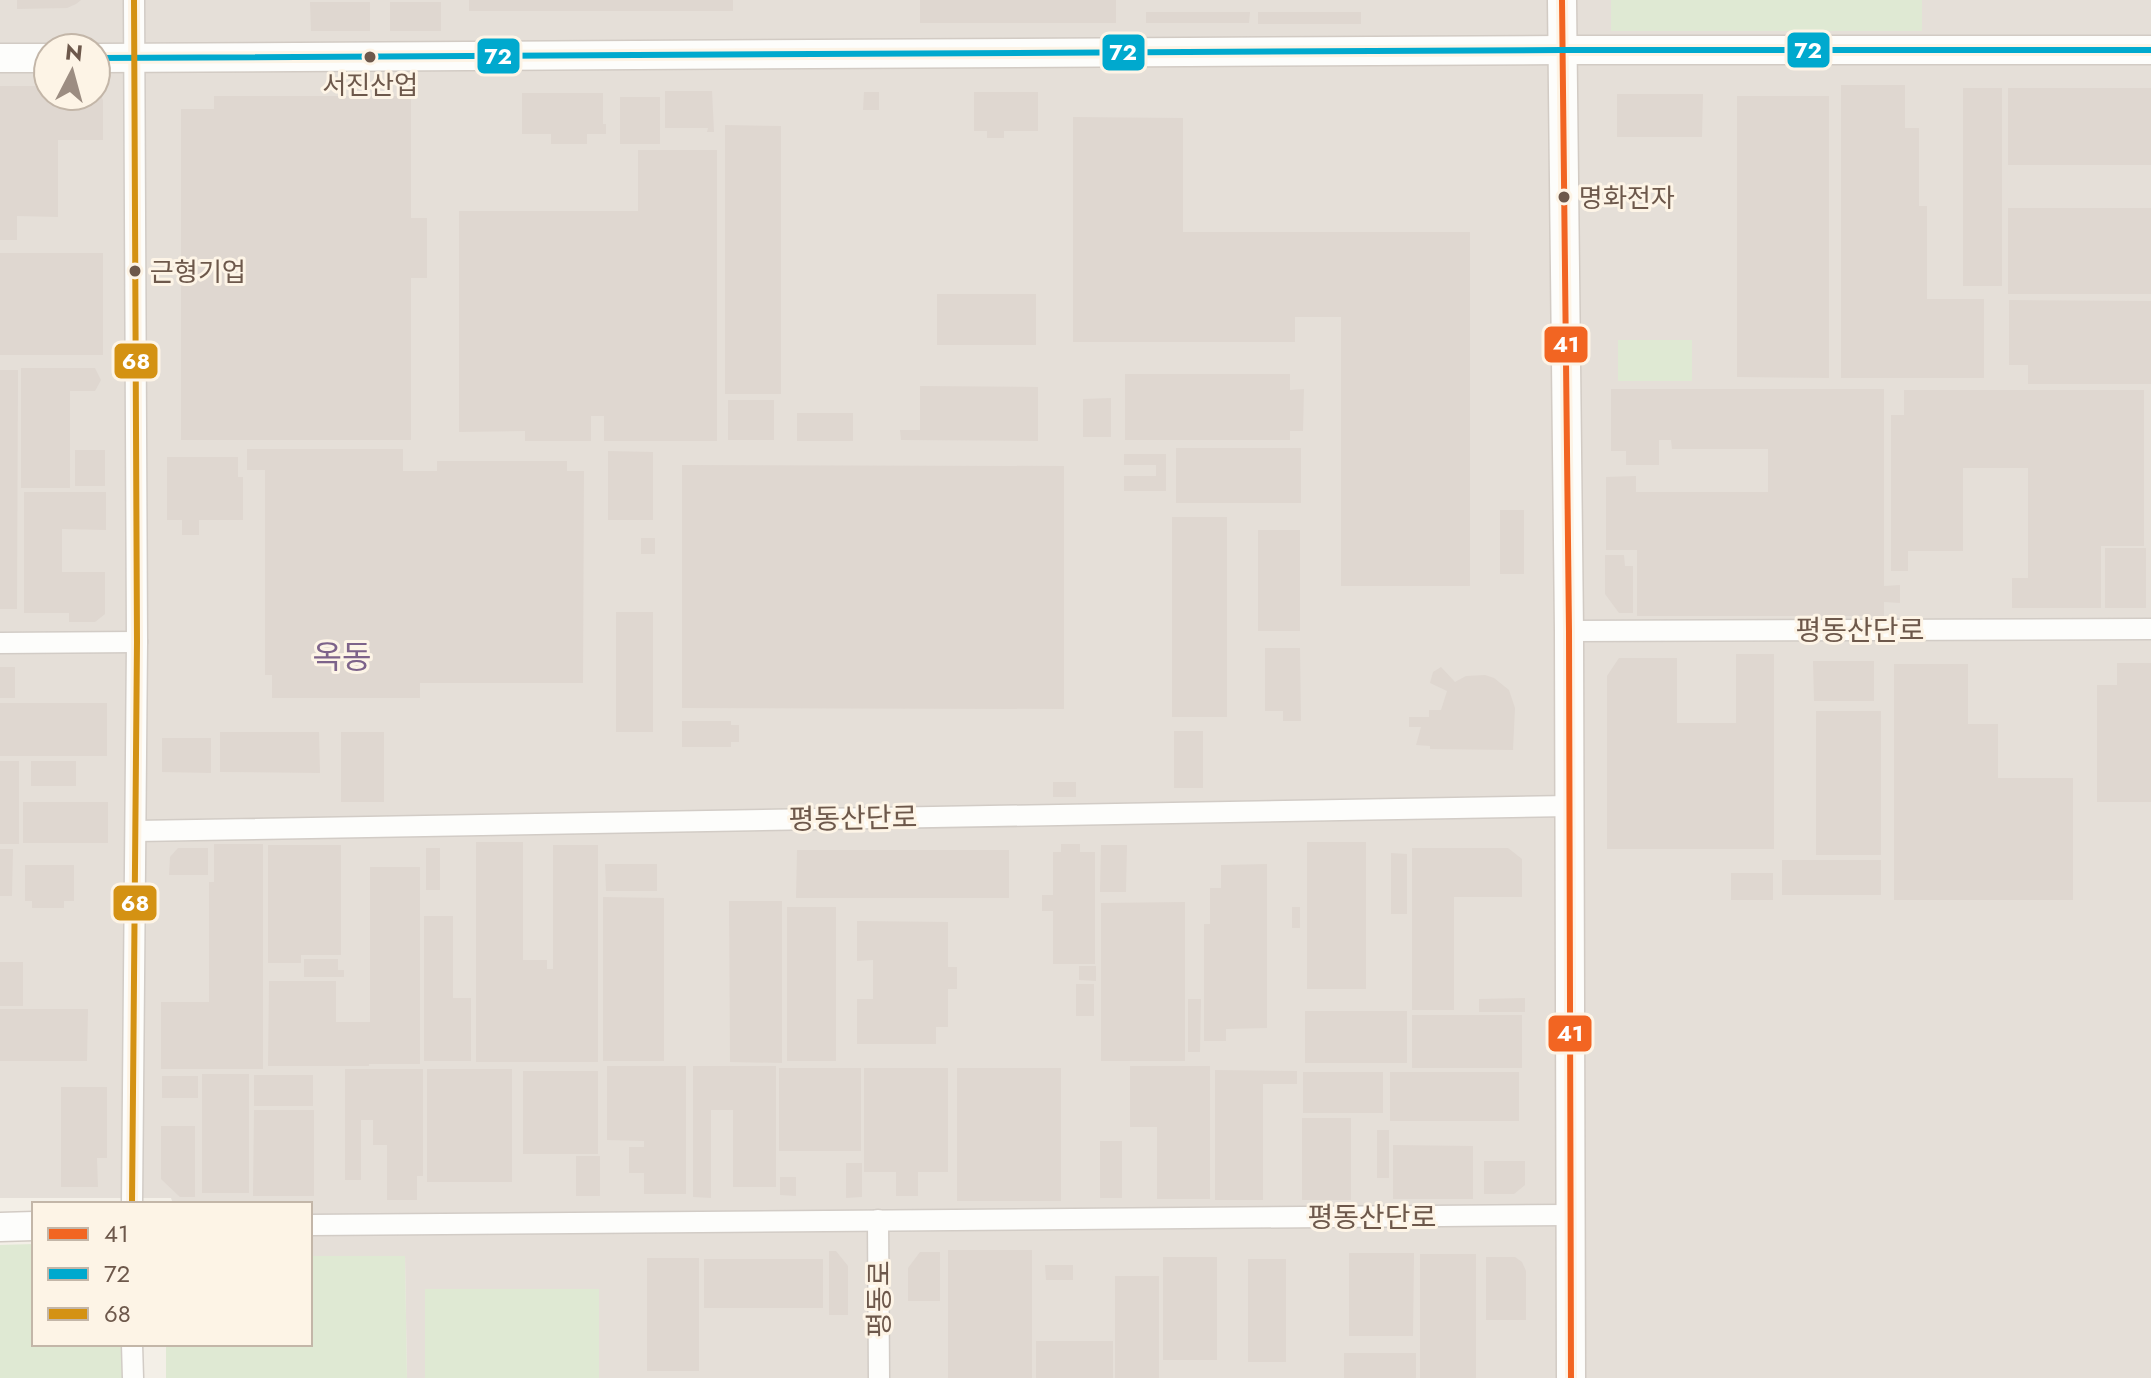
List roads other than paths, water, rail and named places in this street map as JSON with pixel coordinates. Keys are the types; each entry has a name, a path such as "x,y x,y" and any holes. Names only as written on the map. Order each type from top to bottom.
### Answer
{"street":[{"path":"132,1202 137,642 134,0"},
{"path":"1562,0 1569,631 1571,1378"},
{"path":"112,58 2151,50"},
{"path":"0,58 32,58"},
{"name":"평동산단로","path":"1569,631 2151,629"},
{"path":"0,643 137,642"},
{"name":"평동산단로","path":"136,831 1570,806"},
{"name":"평동산단로","path":"312,1225 1569,1215"},
{"name":"평동로","path":"878,1220 879,1378"},
{"path":"0,1227 32,1226"},
{"path":"132,1346 133,1378"}],"place":[{"name":"서진산업","path":"370,57"},
{"name":"명화전자","path":"1564,197"},
{"name":"근형기업","path":"135,271"}],"district":[{"name":"옥동","path":"342,657"}]}
